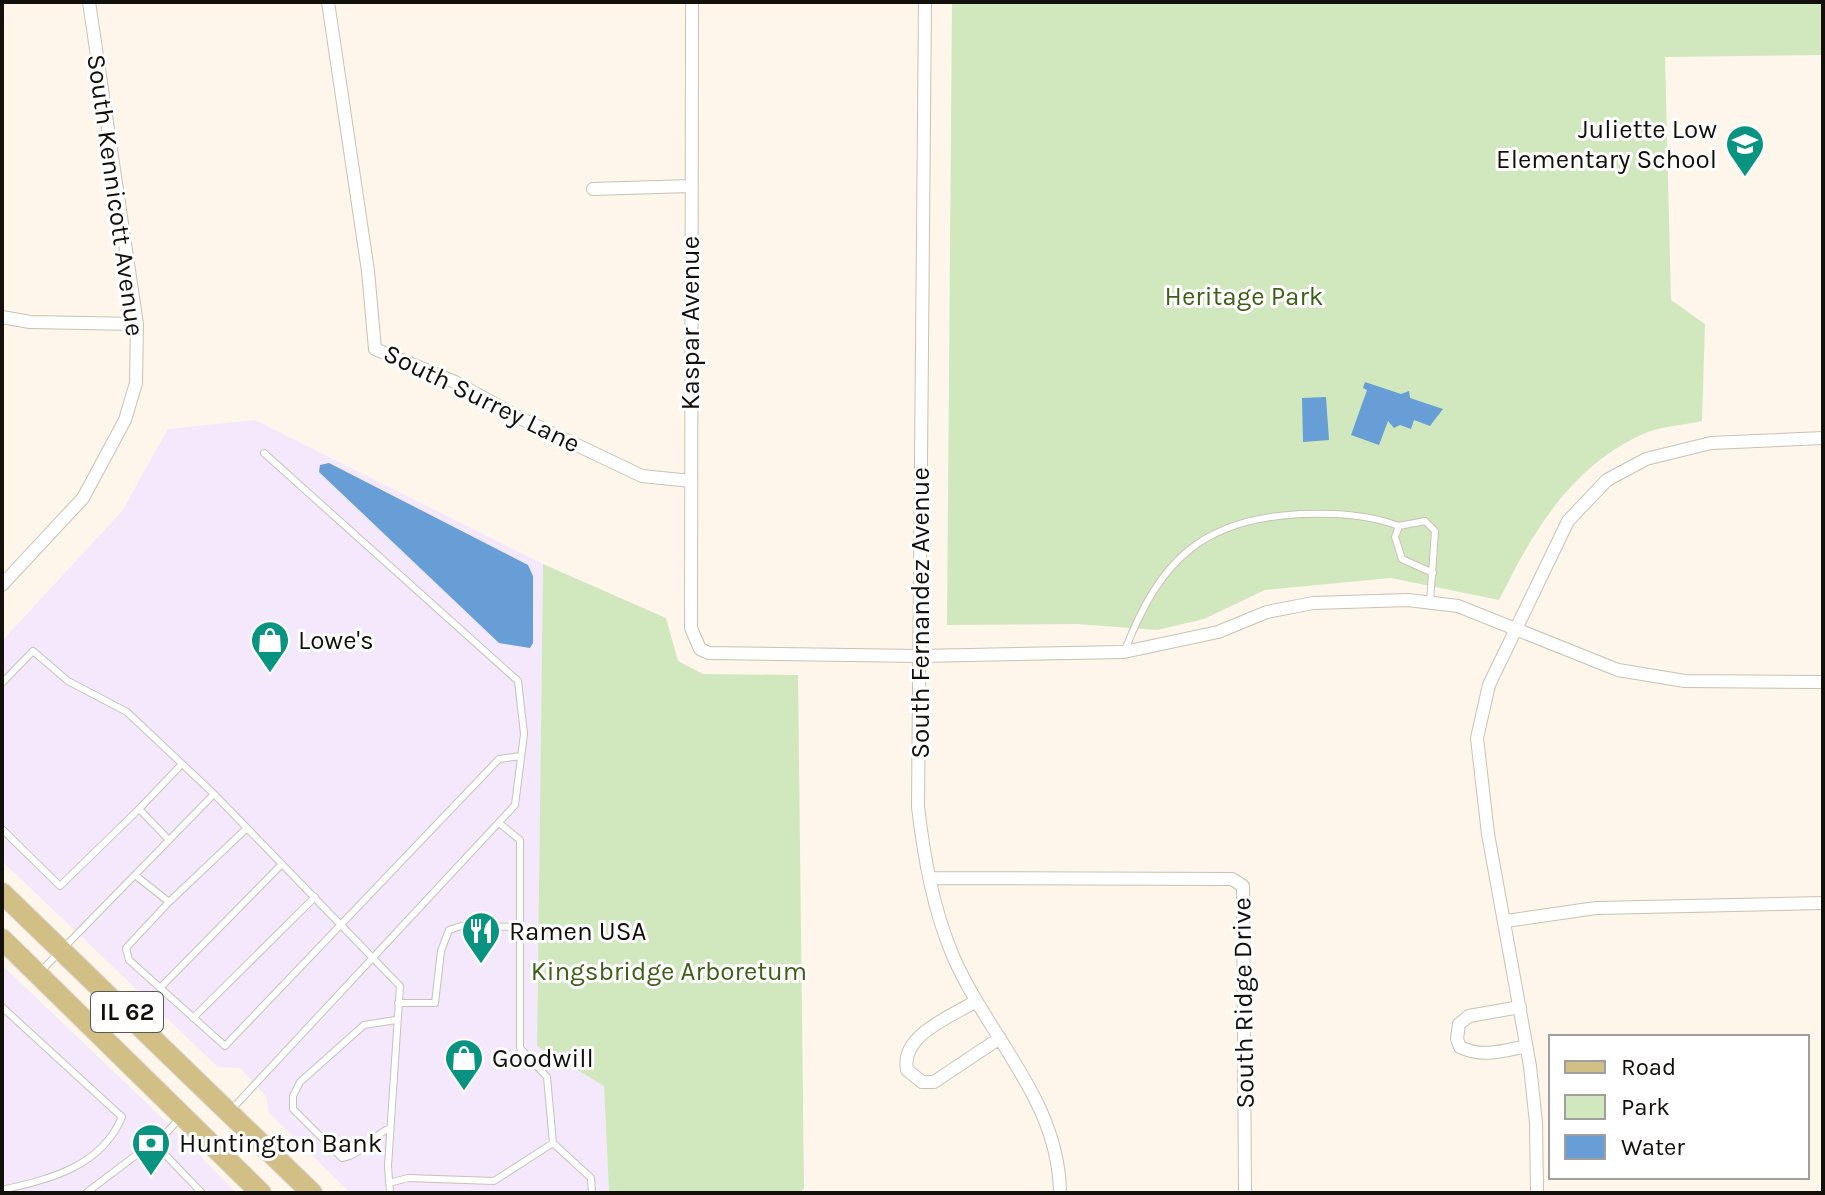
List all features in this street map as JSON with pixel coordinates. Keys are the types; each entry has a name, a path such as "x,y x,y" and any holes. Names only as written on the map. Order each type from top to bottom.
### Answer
{"main road":[{"name":"IL 62","path":"2,893 312,1193"},
{"name":"IL 62","path":"2,939 180,1117 261,1193"}],"street":[{"name":"South Kennicott Avenue","path":"2,585 83,498 125,420 136,383 137,324 89,2"},
{"name":"South Surrey Lane","path":"328,2 368,271 375,349 455,382 520,418 642,476 691,481"},
{"name":"Kaspar Avenue","path":"692,2 691,628 697,643 709,653 919,656"},
{"name":"South Fernandez Avenue","path":"925,2 918,807 930,878 953,956 976,1001 1038,1100 1054,1143 1060,1193"},
{"path":"593,189 690,186"},
{"path":"2,317 30,322 137,324"},
{"path":"1537,1193 1536,1123 1526,1046 1488,834 1477,738 1489,685 1568,521 1607,480 1646,459 1711,443 1823,438"},
{"path":"919,656 1124,652 1218,632 1267,612 1313,603 1430,602 1458,606 1618,670 1671,679 1823,682"},
{"name":"South Ridge Drive","path":"930,878 1232,879 1243,886 1245,1193"},
{"path":"1506,921 1596,908 1823,903"},
{"path":"976,1001 914,1041 905,1058 907,1070 922,1082 934,1082 1000,1038"},
{"path":"1520,1007 1469,1016 1459,1024 1457,1039 1460,1047 1470,1052 1488,1054 1526,1046"}],"lane":[{"path":"229,1112 515,805 524,734 518,681 264,453"},
{"path":"1124,652 1147,602 1186,550 1211,533 1248,520 1336,513 1399,526 1425,521 1435,531 1430,602"},
{"path":"1399,526 1395,537 1402,559 1433,573"},
{"path":"2,683 33,651 76,686 127,712 214,794 400,986 390,1128 390,1193"},
{"path":"247,828 126,948 129,960 225,1046 499,759 521,756"},
{"path":"2,829 60,886 182,764"},
{"path":"38,975 214,794"},
{"path":"139,809 169,840"},
{"path":"499,823 520,840 520,1048 547,1077 553,1143 591,1178 592,1193"},
{"path":"160,988 282,864"},
{"path":"135,875 169,902"},
{"path":"193,1018 315,897"},
{"path":"398,1003 435,1003 441,951 449,930 461,926 520,927"},
{"path":"2,1007 122,1117 113,1140 60,1176 2,1190"},
{"path":"390,1128 377,1133 354,1156 342,1158 293,1109 293,1096 300,1082 364,1025 396,1020"},
{"path":"86,1193 99,1189 180,1117"},
{"path":"154,1143 202,1193"},
{"path":"389,1183 408,1178 494,1181 553,1143"}],"shaded area":[{"path":"255,420 543,564 537,1046 604,1086 609,1193 350,1193 269,1113 266,1096 240,1068 218,1067 2,861 2,641 122,511 168,429"},
{"path":"2,965 154,1110 237,1193 2,1193"}],"green space":[{"name":"Heritage Park","path":"952,2 1823,2 1823,55 1665,57 1671,300 1705,324 1702,421 1648,432 1621,445 1598,462 1558,502 1541,525 1499,600 1391,578 1265,590 1204,619 1157,630 1077,624 947,625"},
{"name":"Kingsbridge Arboretum","path":"543,564 666,618 678,661 703,674 798,675 804,1188 800,1193 609,1193 604,1086 537,1046"}],"water":[{"path":"1365,382 1401,394 1409,391 1410,398 1443,409 1430,426 1414,420 1411,429 1400,425 1394,428 1388,421 1379,445 1351,435 1367,390 1363,388"},
{"path":"1326,397 1329,440 1303,442 1302,398"},
{"path":"329,463 528,565 533,576 533,643 530,648 499,643 319,472 320,465"}],"place":[{"name":"Juliette Low Elementary School","path":"1745,178"},
{"name":"Lowe's","path":"270,674"},
{"name":"Ramen USA","path":"481,965"},
{"name":"Goodwill","path":"464,1092"},
{"name":"Huntington Bank","path":"151,1177"}]}
